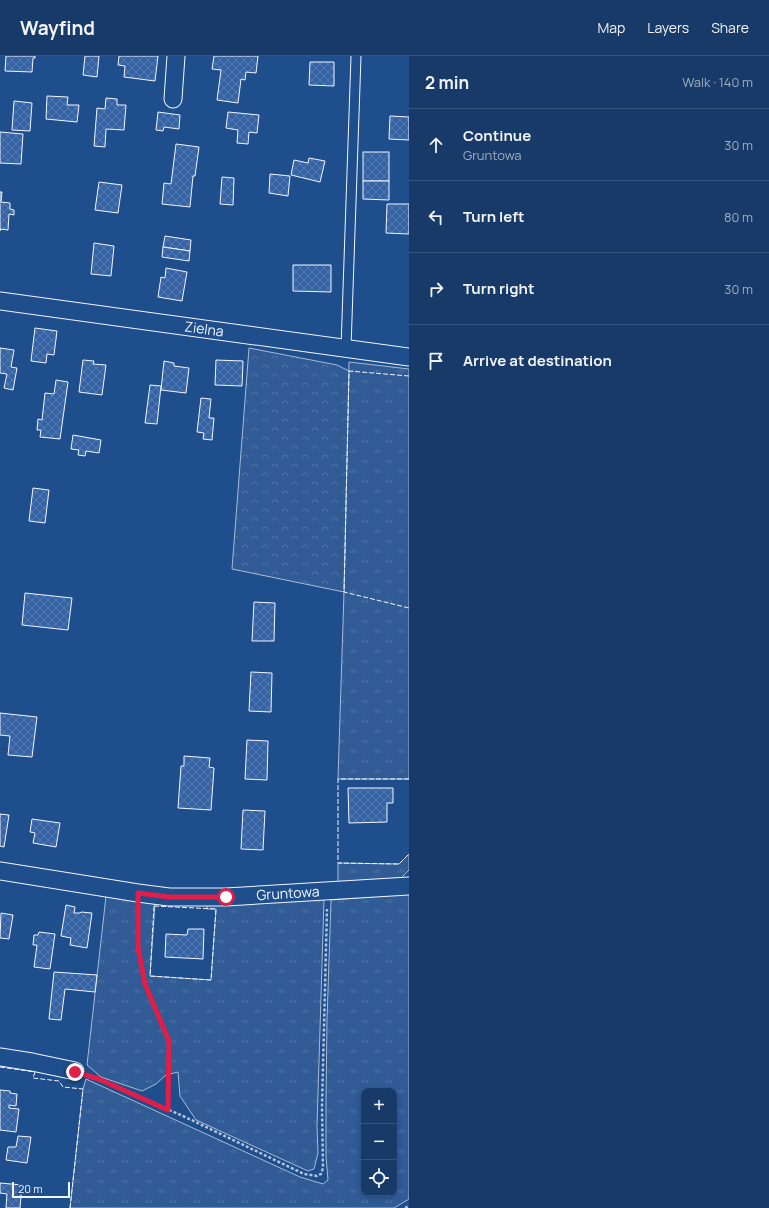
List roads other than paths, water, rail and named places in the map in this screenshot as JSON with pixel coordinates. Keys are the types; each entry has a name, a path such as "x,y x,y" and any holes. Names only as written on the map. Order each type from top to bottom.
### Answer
{"street":[{"path":"173,99 176,56"},
{"name":"Zielna","path":"0,301 409,357"},
{"name":"Gruntowa","path":"0,871 169,897 226,897 409,886"},
{"path":"0,1057 32,1062 75,1072"}],"lane":[{"path":"346,348 356,56"}]}
